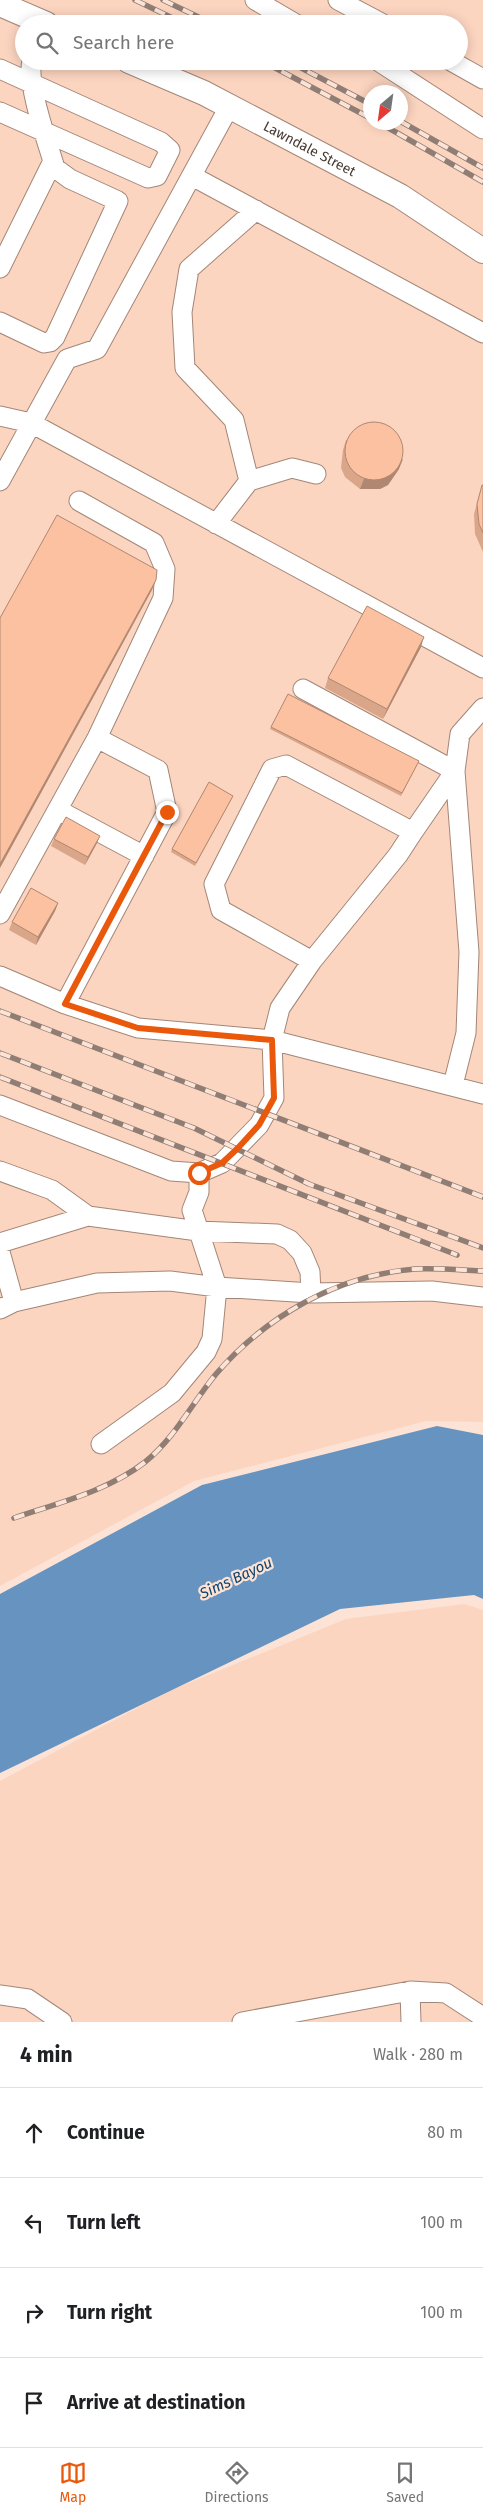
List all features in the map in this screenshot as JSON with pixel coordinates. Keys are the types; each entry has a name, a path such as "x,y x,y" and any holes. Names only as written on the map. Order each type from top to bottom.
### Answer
{"main road":[{"path":"0,4 25,15"},
{"name":"Lawndale Street","path":"149,70 229,107 400,196 483,251"}],"lane":[{"path":"255,0 281,15"},
{"path":"338,0 366,15"},
{"path":"0,69 161,142 170,150 156,176 148,178 0,112"},
{"path":"0,322 44,343 55,338 118,201 70,179 54,168 30,70"},
{"path":"392,70 483,128"},
{"path":"467,70 483,79"},
{"path":"0,481 66,358 97,349 229,107"},
{"path":"0,268 53,161"},
{"path":"192,176 483,334"},
{"path":"249,481 234,420 185,368 182,312 189,269 256,210"},
{"path":"0,416 30,423 483,668"},
{"path":"216,524 249,481 292,468 316,474"},
{"path":"0,914 97,738 163,598 165,570 154,543 79,500"},
{"path":"303,689 455,771"},
{"path":"453,1085 466,1033 476,953 455,771 460,734 483,708"},
{"path":"65,1004 167,812 158,770 97,738"},
{"path":"312,961 221,910 214,884 272,769 286,765 413,832"},
{"path":"0,1105 170,1171 199,1173 222,1163 259,1125 274,1098 272,1040 280,1008 312,961 398,855 455,771"},
{"path":"58,810 144,856"},
{"path":"0,976 65,1004 138,1028 272,1040 483,1094"},
{"path":"0,1172 52,1190 88,1216"},
{"path":"101,1444 172,1393 206,1352 214,1332 217,1287 192,1210 199,1192 199,1173"},
{"path":"0,1243 88,1216 198,1230 277,1234 290,1240 302,1253 310,1272 311,1293"},
{"path":"0,1252 7,1305 96,1282 170,1281 217,1287 311,1293 432,1291 483,1297"},
{"path":"242,2022 410,1991 446,1993 483,2017"},
{"path":"410,1991 411,2022"},
{"path":"0,1995 28,1999 62,2022"}],"shaded area":[{"path":"0,0 483,0 483,1422 426,1421 194,1481 0,1586"},
{"path":"464,1604 483,1610 483,2022 0,2022 0,1781 169,1691 346,1619"}],"water":[{"name":"Sims Bayou","path":"437,1426 483,1435 483,1599 474,1595 340,1609 0,1773 0,1594 202,1485"}],"building":[{"path":"374,422 385,424 398,435 403,451 401,462 390,475 374,480 363,478 350,467 345,451 347,440 358,427"},
{"path":"482,485 483,533 479,524 477,504"},
{"path":"57,515 157,570 156,580 0,864 0,618"},
{"path":"367,606 424,637 387,709 328,678"},
{"path":"288,694 419,761 402,793 271,727"},
{"path":"209,782 233,796 196,863 172,849"},
{"path":"66,817 100,836 88,857 54,839"},
{"path":"31,888 58,903 38,937 12,922"}],"railway":[{"path":"135,0 166,15"},
{"path":"163,0 194,15"},
{"path":"279,70 363,114"},
{"path":"305,70 363,100"},
{"path":"408,126 483,168"},
{"path":"392,130 483,182"},
{"path":"0,1011 483,1197"},
{"path":"0,1053 194,1128 309,1184 483,1248"},
{"path":"0,1077 457,1255"},
{"path":"14,1518 99,1489 131,1472 145,1462 156,1453 207,1385 236,1353 257,1334 305,1302 358,1280 386,1273 415,1269 483,1271"}],"route":[{"path":"167,812 65,1004 138,1028 272,1040 274,1098 259,1125 237,1149 222,1163 199,1173"}]}
